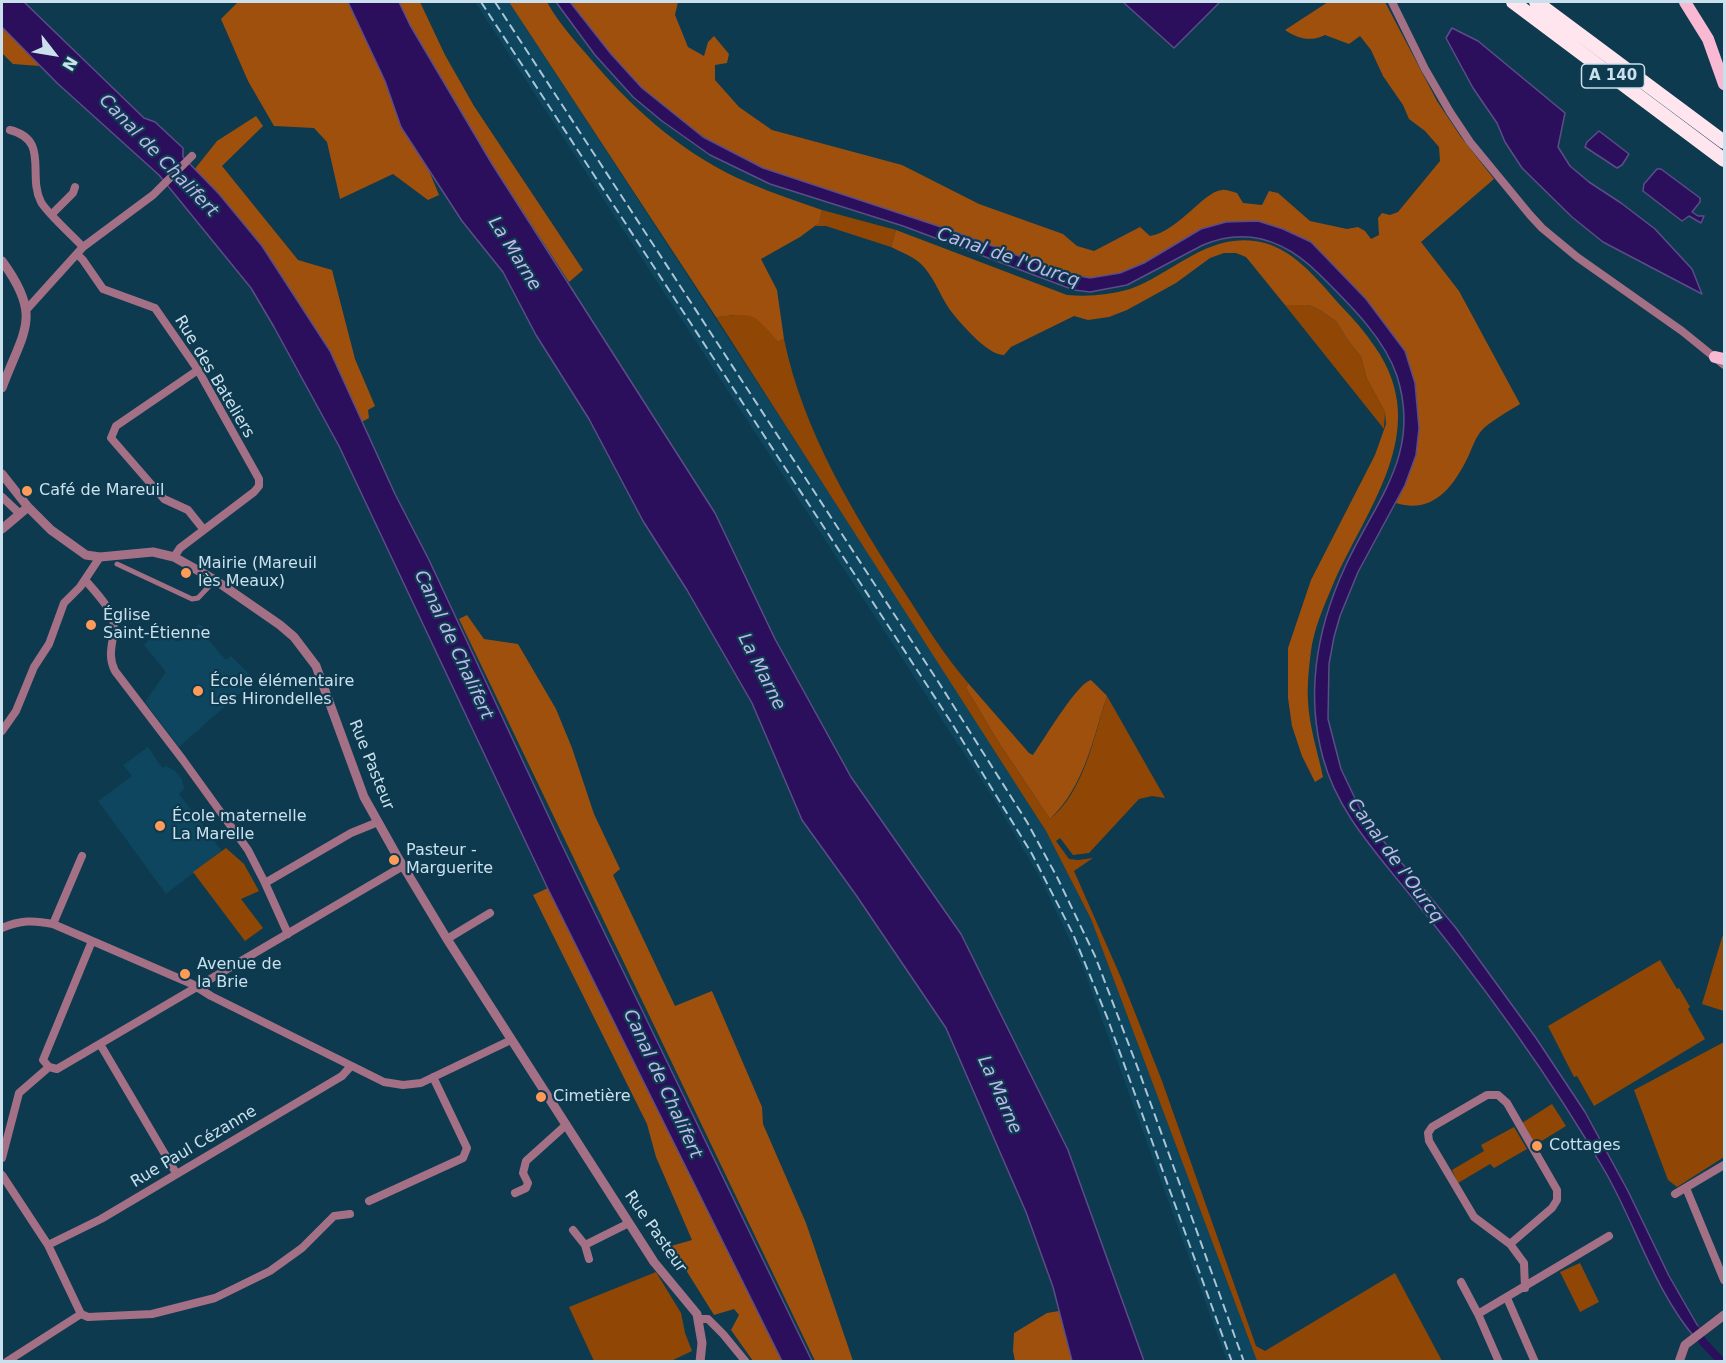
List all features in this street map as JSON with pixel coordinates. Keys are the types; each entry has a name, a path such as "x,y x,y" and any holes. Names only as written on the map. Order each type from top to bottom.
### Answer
{"highway":[{"name":"A 140","path":"1513,2 1725,160"},
{"name":"A 140","path":"1536,2 1725,142"}],"main road":[{"path":"1685,2 1708,39 1725,84"}],"street":[{"path":"1392,2 1425,69 1450,112 1470,142 1530,215 1577,257 1721,361"},
{"path":"10,130 22,133 28,138 36,157 37,187 42,202 83,247"},
{"path":"27,309 83,247 158,190 192,156"},
{"path":"52,214 73,193 75,187"},
{"name":"Rue des Bateliers","path":"76,254 84,260 103,289 155,308 198,370 259,479 259,486 204,530"},
{"path":"2,261 21,291 27,309 24,333 2,388"},
{"path":"2,497 86,555 99,557 153,552 174,557 180,548 204,530 188,510 164,499 111,438 116,426 198,370"},
{"path":"2,474 23,510"},
{"path":"2,529 23,510"},
{"path":"2,731 16,711 34,667 49,644 64,603 86,580 99,557"},
{"name":"Rue Pasteur","path":"174,557 215,580 280,624 294,637 316,666 364,797 447,939 511,1040 654,1262 692,1307 698,1318 702,1343 700,1362"},
{"path":"117,564 192,599 198,598 215,580"},
{"path":"86,580 112,614 114,621 110,662 237,835 257,866 288,934"},
{"path":"265,883 351,833 378,822"},
{"path":"53,924 82,856"},
{"path":"92,941 43,1060 49,1067 57,1069 403,866"},
{"path":"447,939 490,913"},
{"path":"2,928 22,921 53,924 198,987 211,996 384,1082 403,1085 421,1083 511,1040"},
{"path":"100,1044 176,1173"},
{"name":"Rue Paul Cézanne","path":"48,1245 101,1219 342,1076 351,1066"},
{"path":"2,1158 19,1093 49,1067"},
{"path":"369,1201 464,1158 466,1155 467,1149 433,1077"},
{"path":"1510,1244 1552,1208 1557,1200 1557,1190 1507,1103 1498,1095 1487,1095 1432,1127 1428,1133 1429,1141 1474,1217 1510,1244 1524,1263 1524,1288"},
{"path":"515,1193 526,1188 528,1183 524,1173 526,1161 566,1125"},
{"path":"1675,1194 1725,1165"},
{"path":"2,1175 48,1245 81,1314 88,1317 152,1314 215,1298 270,1271 302,1248 334,1216 350,1214"},
{"path":"1686,1188 1725,1280"},
{"path":"585,1245 629,1223"},
{"path":"573,1230 585,1245 589,1259"},
{"path":"1478,1314 1609,1236"},
{"path":"1461,1282 1499,1362"},
{"path":"1507,1298 1535,1362"},
{"path":"6,1362 81,1314"},
{"path":"1679,1362 1681,1353 1689,1340 1725,1315"},
{"path":"698,1318 708,1320 746,1362"}],"shaded area":[{"path":"238,2 354,2 396,91 439,195 428,200 393,174 340,199 327,142 314,128 274,126 248,81 221,19"},
{"path":"399,2 420,2 445,55 474,106 583,270 569,282 492,164 410,25"},
{"path":"475,2 509,2 918,629 1046,831 1091,919 1257,1361 1227,1361 1082,965 1039,876 995,801"},
{"path":"509,2 547,2 569,34 610,81 646,116 684,147 749,183 822,210 819,223 800,237 761,259 777,290 784,339 778,342 763,325 746,315 716,317"},
{"path":"570,2 678,2 675,15 688,47 704,56 708,42 714,36 729,54 727,63 715,65 715,80 739,107 772,130 902,165 979,204 1063,234 1077,246 1094,251 1140,227 1150,236 1161,233 1181,220 1207,197 1224,190 1237,193 1243,203 1262,205 1269,191 1278,193 1310,221 1347,229 1358,227 1365,231 1371,239 1379,235 1378,218 1382,213 1390,215 1398,212 1440,161 1439,147 1425,131 1409,119 1403,105 1383,76 1371,50 1360,36 1349,44 1325,35 1315,38 1295,36 1285,30 1328,2 1385,2 1437,101 1461,137 1494,179 1421,242 1459,291 1520,404 1482,430 1455,480 1439,496 1420,505 1396,503 1416,455 1419,428 1415,383 1405,351 1366,299 1311,242 1258,221 1120,273 1090,278 1064,273 950,230 763,168 730,152 683,123 654,100 604,46"},
{"path":"2,27 40,66 13,64 2,53"},
{"path":"256,116 263,126 222,166 298,260 332,270 355,359 375,406 368,410 369,418 356,425 194,170 217,141"},
{"path":"822,210 896,230 891,247 826,226 815,226 819,222"},
{"path":"896,230 1067,295 1075,296 1091,296 1130,289 1205,249 1237,240 1255,241 1281,249 1303,265 1363,331 1375,347 1391,378 1398,409 1396,439 1388,469 1376,499 1332,587 1312,643 1308,682 1309,710 1323,777 1315,782 1302,756 1292,726 1288,698 1288,648 1311,580 1375,455 1386,424 1385,412 1367,379 1361,357 1336,321 1308,305 1285,305 1246,257 1236,253 1224,253 1210,258 1176,283 1127,310 1109,317 1088,320 1074,316 1011,347 1004,355 997,354 982,344 958,320 929,273 920,263 891,247"},
{"path":"1285,305 1308,305 1336,321 1361,357 1367,379 1385,412 1384,429"},
{"path":"746,314 761,321 778,342 784,339 804,407 832,471 849,503 927,628 968,683 966,688 999,743 1050,819 1062,808 1080,779 1107,696 1165,798 1152,796 1139,799 1089,853 1073,855 1060,838 1056,841 1069,859 1093,858 1074,871 1122,980 1162,1081 1256,1346 1265,1351 1395,1273 1442,1361 1257,1361 1091,919 1046,831 716,317"},
{"path":"467,615 484,639 518,644 556,709 594,814 620,869 613,875 675,1006 712,991 762,1107 763,1124 806,1223 853,1361 815,1361 459,619"},
{"name":"École élémentaire Les Hirondelles","path":"199,624 208,630 204,635 226,660 231,656 255,680 179,747 145,702 166,672 144,645 157,631 178,642"},
{"path":"1091,680 1107,696 1086,762 1071,792 1050,819 999,743 966,688 968,683 1033,755 1069,701 1085,683"},
{"name":"École maternelle La Marelle","path":"148,747 162,768 167,766 182,779 184,789 179,794 222,851 166,894 98,801 132,776 123,765"},
{"path":"226,848 244,864 259,891 241,899 263,928 245,941 193,872"},
{"path":"550,887 785,1361 753,1361 731,1330 739,1315 734,1309 714,1315 671,1246 692,1240 656,1157 647,1124 533,895"},
{"path":"1724,931 1724,1011 1702,1004"},
{"path":"1660,960 1690,1007 1688,1009 1705,1039 1594,1106 1577,1076 1574,1077 1548,1026"},
{"path":"1724,1042 1724,1157 1677,1187 1668,1180 1634,1090"},
{"path":"1552,1104 1566,1126 1535,1145 1522,1123"},
{"path":"1514,1127 1527,1149 1494,1168 1490,1164 1458,1183 1452,1170 1484,1151 1481,1145"},
{"path":"1580,1263 1599,1302 1580,1312 1560,1272"},
{"path":"656,1272 681,1313 692,1351 671,1361 594,1361 569,1307"},
{"path":"1059,1311 1072,1361 1015,1361 1014,1333 1047,1313"}],"water":[{"name":"Canal de Chalifert","path":"2,2 24,2 144,118 155,122 183,148 183,157 219,194 262,246 330,351 395,494 429,560 561,843 812,1361 782,1361 547,887 339,446 251,288 159,175 57,83 2,27"},
{"name":"La Marne","path":"348,2 399,2 410,25 492,164 715,513 775,639 851,777 961,934 1068,1150 1144,1361 1072,1361 1053,1287 1026,1212 946,1028 802,820 752,703 687,590 643,521 589,419 536,335 503,272 462,221 401,127 385,81"},
{"path":"556,2 570,2 611,54 642,88 703,137 763,168 950,230 1064,273 1090,278 1120,273 1144,263 1201,229 1226,222 1258,221 1311,242 1366,299 1405,351 1415,383 1419,428 1416,455 1405,485 1358,572 1334,637 1329,664 1328,719 1341,769 1361,811 1456,928 1536,1038 1585,1112 1628,1191 1669,1276 1703,1335 1697,1340 1669,1301 1606,1173 1559,1096 1508,1022 1454,950 1354,823 1336,792 1323,758 1315,709 1317,661 1321,637 1327,613 1345,567 1392,476 1404,430 1403,404 1397,376 1383,348 1364,321 1306,262 1280,245 1266,240 1251,237 1220,239 1203,245 1127,285 1090,292 1074,290 903,226 770,184 710,155 633,97 595,55"},
{"path":"1123,2 1220,2 1174,48"},
{"path":"1452,28 1478,41 1565,113 1558,147 1570,166 1655,229 1692,269 1702,294 1603,242 1572,217 1522,168 1505,142 1497,123 1473,88 1446,38"},
{"path":"1599,131 1629,154 1622,165 1617,168 1585,147"},
{"path":"1657,169 1661,169 1700,198 1700,202 1692,212 1698,216 1704,216 1701,223 1689,216 1682,221 1643,191 1644,184"}],"waterway":[{"name":"Canal de l'Ourcq","path":"1696,1330 1703,1342 1722,1362"}],"railway":[{"path":"481,2 951,722 1032,854 1073,934 1107,1017 1232,1362"},
{"path":"495,2 939,683 1027,822 1057,877 1095,956 1244,1362"}],"place":[{"name":"Café de Mareuil","path":"27,491"},
{"name":"Mairie (Mareuil lès Meaux)","path":"186,573"},
{"name":"Église Saint-Étienne","path":"91,625"},
{"name":"École élémentaire Les Hirondelles","path":"198,691"},
{"name":"École maternelle La Marelle","path":"160,826"},
{"name":"Pasteur - Marguerite","path":"394,860"},
{"name":"Avenue de la Brie","path":"185,974"},
{"name":"Cimetière","path":"541,1097"},
{"name":"Cottages","path":"1537,1146"}]}
